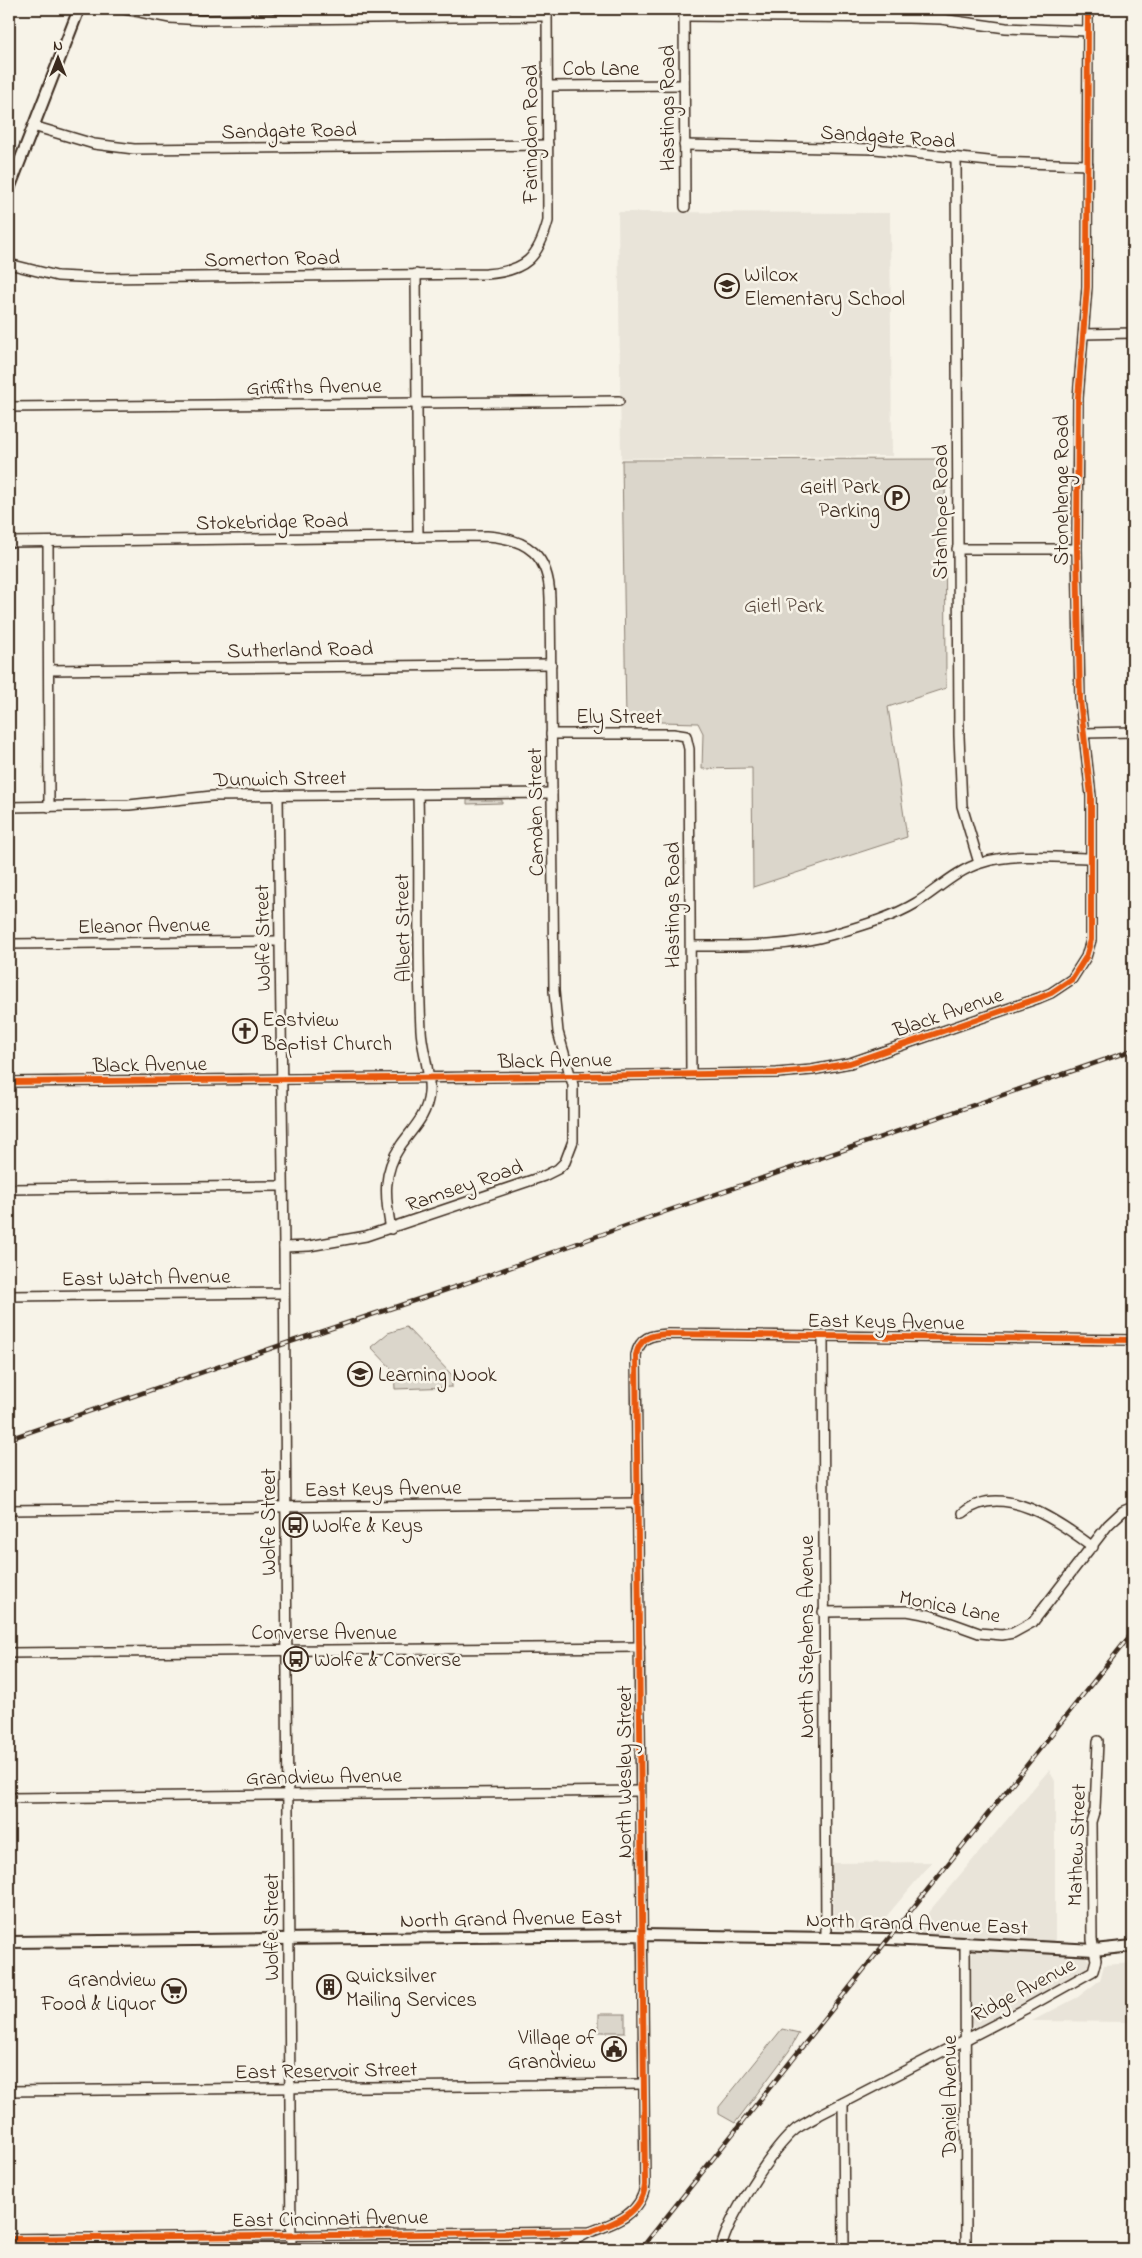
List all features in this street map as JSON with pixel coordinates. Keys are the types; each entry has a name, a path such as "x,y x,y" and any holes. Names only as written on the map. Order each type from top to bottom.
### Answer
{"street":[{"path":"9,189 79,9"},
{"path":"125,9 170,18 202,20 547,12"},
{"name":"Stonehenge Road","path":"1080,968 1086,957 1091,940 1091,796 1079,665 1077,549 1078,398 1088,287 1088,9"},
{"name":"Faringdon Road","path":"536,259 548,221 547,12"},
{"path":"684,12 941,19 1006,28 1088,31"},
{"name":"Hastings Road","path":"684,12 685,207"},
{"name":"Cob Lane","path":"548,86 684,85"},
{"name":"Sandgate Road","path":"33,126 94,144 134,149 548,145"},
{"name":"Sandgate Road","path":"684,145 875,149 1025,164 1088,165"},
{"name":"Stanhope Road","path":"956,158 957,549 962,806 979,863"},
{"name":"Somerton Road","path":"9,264 57,276 100,278 497,273 536,259"},
{"path":"416,274 418,537"},
{"path":"1084,334 1133,333"},
{"name":"Griffiths Avenue","path":"9,407 619,401"},
{"name":"Stokebridge Road","path":"9,542 499,537 535,547"},
{"path":"48,542 49,807"},
{"name":"Camden Street","path":"535,547 548,572 550,582 555,1017 571,1076"},
{"path":"957,549 1077,549"},
{"name":"Sutherland Road","path":"49,670 551,664"},
{"path":"1084,732 1133,732"},
{"name":"Ely Street","path":"551,734 673,734 686,736"},
{"name":"Hastings Road","path":"686,736 689,749 691,1074"},
{"name":"Dunwich Street","path":"9,807 129,805 212,796 552,792"},
{"name":"Albert Street","path":"391,1229 385,1194 388,1171 402,1144 423,1117 429,1096 429,1078 421,1030 418,794"},
{"name":"Wolfe Street","path":"278,796 280,1079 284,1246 291,2249"},
{"path":"690,946 785,943 809,940 834,934 914,904 964,870 979,863 1008,858 1091,858"},
{"name":"Eleanor Avenue","path":"9,944 280,941"},
{"name":"Black Avenue","path":"9,1082 429,1078 803,1071 850,1063 1052,994 1072,979 1080,968"},
{"name":"Ramsey Road","path":"284,1246 336,1242 391,1229 544,1176 558,1169 568,1157 573,1141 574,1087 571,1076"},
{"path":"9,1189 282,1186"},
{"name":"East Watch Avenue","path":"9,1296 284,1293"},
{"name":"East Keys Avenue","path":"640,1343 649,1336 668,1334 1133,1340"},
{"name":"North Stephens Avenue","path":"823,1337 826,1937"},
{"name":"North Wesley Street","path":"640,1343 636,1355 645,2185 642,2201"},
{"path":"963,1513 972,1506 987,1503 998,1502 1028,1507 1058,1521 1092,1547"},
{"name":"East Keys Avenue","path":"9,1510 638,1503"},
{"name":"Monica Lane","path":"823,1612 907,1611 929,1615 979,1633 1002,1635 1013,1633 1033,1622 1108,1525 1124,1511 1133,1507"},
{"name":"Converse Avenue","path":"9,1653 640,1647"},
{"name":"Mathew Street","path":"1094,1950 1092,1940 1091,1822 1095,1809 1098,1741"},
{"name":"Grandview Avenue","path":"9,1798 640,1791"},
{"name":"North Grand Avenue East","path":"9,1942 642,1935 826,1937 965,1942 1094,1950 1133,1946"},
{"name":"Daniel Avenue","path":"965,1942 966,2249"},
{"name":"Ridge Avenue","path":"844,2103 1090,1974 1096,1964 1094,1950"},
{"name":"East Reservoir Street","path":"9,2091 643,2084"},
{"path":"721,2249 728,2225 754,2182 784,2142 804,2125 844,2103 844,2249"},
{"name":"East Cincinnati Avenue","path":"9,2239 291,2234 590,2232 626,2215 642,2201"},
{"path":"558,2249 590,2232"}],"shaded area":[{"path":"618,212 890,213 892,456 621,458"},
{"path":"1049,1770 1055,1781 1055,1943 909,1935"},
{"path":"932,1862 875,1930 836,1929 833,1922 832,1863"},
{"path":"973,1950 1084,1955 1089,1961 1088,1966 1082,1972 976,2028 971,2023 971,1957"},
{"path":"1133,1963 1133,2022 1032,2021 1078,1997 1100,1980 1104,1965"}],"green space":[{"name":"Gietl Park","path":"945,459 946,688 888,707 907,837 753,887 752,768 702,769 703,733 698,723 626,721 622,460"},
{"path":"467,800 502,800 502,803 467,804"},
{"path":"406,1327 452,1375 452,1387 395,1389 394,1371 371,1347 388,1333"},
{"path":"599,2014 625,2014 625,2032 599,2032"},
{"path":"782,2029 799,2033 789,2051 735,2123 719,2114 719,2107"}],"railway":[{"path":"9,1439 461,1285 667,1211 1133,1050"},
{"path":"641,2249 1133,1632"}],"cycle path":[{"path":"9,1082 581,1076 777,1073 812,1070 850,1063 1039,998 1051,993 1072,979 1086,957 1091,940 1091,796 1080,700 1077,549 1078,398 1087,287 1088,9"},
{"path":"9,2239 590,2232 626,2216 639,2203 645,2185 636,1355 640,1344 651,1336 668,1334 1133,1340"}],"place":[{"name":"Wilcox Elementary School","path":"727,286"},
{"name":"Geitl Park Parking","path":"897,498"},
{"name":"Eastview Baptist Church","path":"245,1031"},
{"name":"Learning Nook","path":"360,1374"},
{"name":"Wolfe & Keys","path":"295,1525"},
{"name":"Wolfe & Converse","path":"296,1659"},
{"name":"Quicksilver Mailing Services","path":"329,1987"},
{"name":"Grandview Food & Liquor","path":"174,1991"},
{"name":"Village of Grandview","path":"614,2049"}]}
